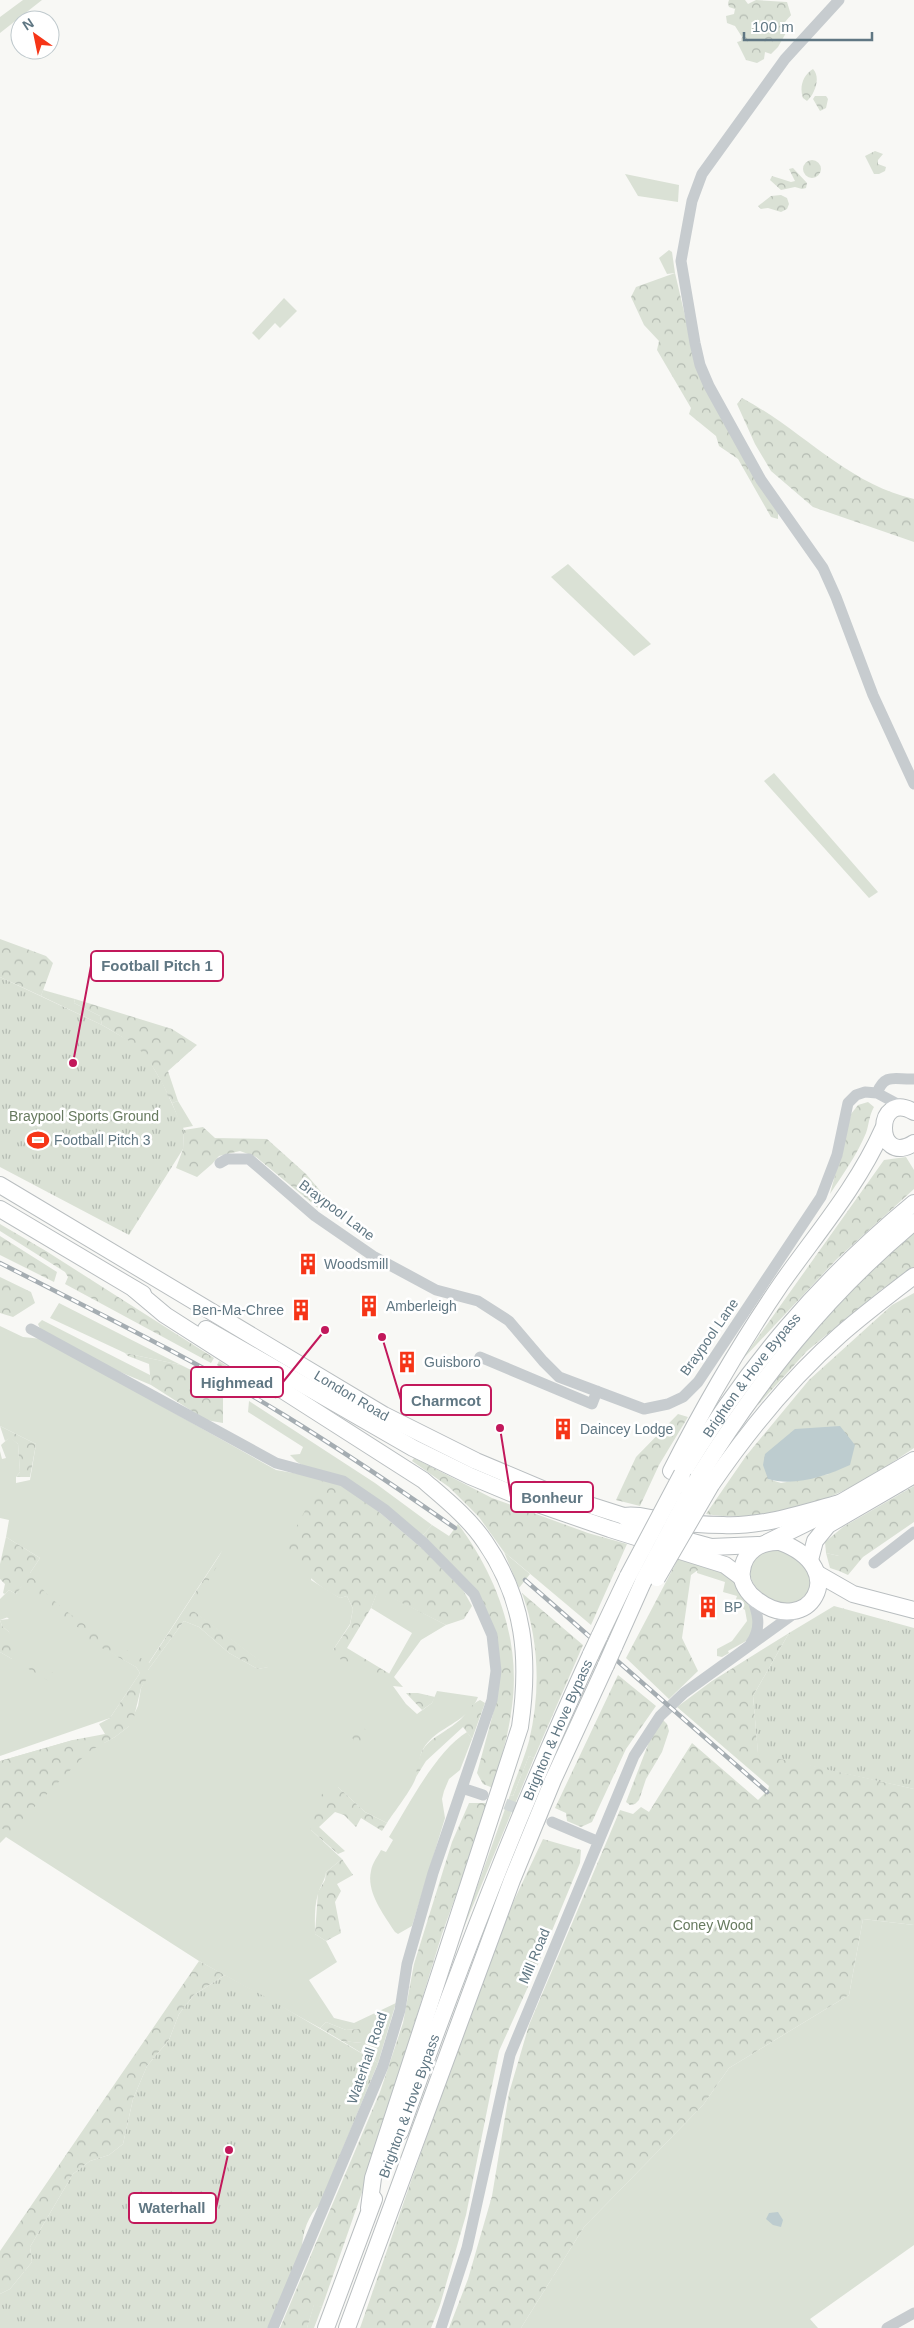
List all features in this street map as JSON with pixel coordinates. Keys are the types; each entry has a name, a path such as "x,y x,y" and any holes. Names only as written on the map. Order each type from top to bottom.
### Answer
{"highway":[{"path":"691,1477 725,1371 782,1284 850,1191 883,1124 892,1111 912,1111"},
{"path":"883,1124 887,1140 891,1144 912,1147"},
{"name":"London Road","path":"0,1185 384,1415 476,1461 552,1493 624,1516 636,1526 711,1547 743,1547 762,1544"},
{"name":"Brighton & Hove Bypass","path":"348,2328 512,1880 553,1780 614,1647 648,1584 691,1477 737,1389 798,1312 832,1276 914,1203"},
{"name":"London Road","path":"0,1209 134,1289 171,1308 413,1448 462,1472 532,1502 610,1529 726,1565 741,1577"},
{"name":"Brighton & Hove Bypass","path":"326,2328 462,1962 552,1738 628,1576 645,1525 691,1477 780,1358 848,1282 914,1222"},
{"path":"691,1477 737,1447 801,1372 838,1336 911,1279"},
{"path":"134,1289 165,1315 423,1480 455,1507 485,1541 513,1597 520,1623 526,1659 525,1691 520,1727 373,2178 369,2208"},
{"path":"914,1460 840,1503 827,1514 762,1544 746,1557 741,1577 751,1596 773,1609 784,1612 799,1610 812,1599 834,1593 853,1594 914,1610"},
{"path":"812,1599 819,1583 814,1567 815,1541 828,1525 914,1475"},
{"path":"624,1516 640,1514 660,1520 716,1525 752,1524 791,1517 840,1503"},
{"path":"762,1544 780,1542 786,1544 802,1553 814,1567 853,1594"}],"street":[{"path":"838,0 785,59 702,174 692,201 681,262 700,365 761,480 823,568 873,695 914,784"},
{"path":"883,1124 882,1103 877,1093 880,1084 891,1078 914,1079"},
{"name":"Braypool Lane","path":"220,1163 227,1159 249,1159 315,1216 367,1252 436,1290 478,1301 509,1321 543,1361 560,1377 644,1409 668,1404 683,1397 698,1382 821,1197 837,1155 848,1103 860,1093 877,1093"},
{"path":"877,1093 912,1111"},
{"name":"Waterhall Road","path":"31,1329 276,1463 343,1481 384,1509 424,1542 474,1594 492,1635 496,1670 492,1700 406,1964 400,2010 383,2066 273,2328"},
{"path":"480,1357 592,1404 597,1391"},
{"path":"874,1563 914,1532"},
{"path":"748,1647 758,1627 757,1610 751,1596"},
{"name":"Mill Road","path":"441,2328 467,2248 510,2055 597,1841 634,1756 660,1716 692,1687 799,1610"},
{"path":"462,1788 483,1795"},
{"path":"552,1822 597,1841"},
{"path":"887,2328 914,2313"}],"green space":[{"path":"23,0 42,0 29,10 10,10 10,25 0,33 0,17"},
{"path":"729,0 745,0 748,4 756,0 787,2 791,15 785,22 787,31 778,47 771,54 765,52 764,59 757,63 746,60 737,42 741,41 742,37 735,26 727,23 726,16 734,14 735,9 729,7"},
{"path":"813,69 817,76 817,81 807,101 803,98 802,86 804,78"},
{"path":"815,96 826,96 828,99 826,108 820,111 813,99"},
{"path":"875,151 883,154 878,160 878,164 886,167 885,171 879,174 874,174 865,156"},
{"path":"812,160 818,163 821,169 818,175 812,178 806,175 803,169 806,163"},
{"path":"793,168 807,183 806,188 795,187 781,190 770,180 772,176 791,182 795,181 789,169"},
{"path":"625,174 679,185 678,202 638,196"},
{"path":"781,195 787,198 789,204 787,209 781,212 768,208 761,209 758,206 771,196"},
{"path":"669,250 672,252 675,273 667,274 659,258"},
{"path":"675,273 696,363 743,457 778,513 778,519 771,517 738,459 719,446 716,436 689,414 691,408 657,350 659,341 644,325 631,297 636,287"},
{"path":"284,298 297,311 280,328 275,323 259,340 252,333"},
{"path":"742,398 764,411 846,469 890,492 914,499 914,542 813,507 771,471 755,444 737,404"},
{"path":"568,564 651,644 634,656 551,577"},
{"path":"774,773 878,892 869,898 764,781"},
{"path":"0,939 46,956 53,963 41,996 0,977"},
{"name":"Braypool Sports Ground","path":"0,977 102,1025 131,1042 147,1057 163,1084 184,1130 183,1149 129,1235 0,1167"},
{"path":"43,990 75,999 74,1003 100,1016 102,1025 41,996"},
{"path":"75,999 172,1029 197,1045 168,1071 178,1101 172,1103 152,1065 145,1056 128,1041 102,1025 100,1016 74,1003"},
{"path":"178,1101 193,1126 182,1128 172,1103"},
{"path":"868,1102 874,1107 866,1133 854,1157 830,1194 851,1114 858,1105"},
{"path":"203,1127 215,1138 267,1139 306,1174 329,1201 318,1208 256,1157 240,1151 219,1156 197,1177 176,1168 183,1149 184,1130"},
{"path":"906,1157 914,1170 914,1189 837,1259 741,1361 884,1160"},
{"path":"0,1224 46,1251 214,1358 211,1363 65,1284 68,1277 65,1272 0,1231"},
{"path":"914,1232 914,1270 882,1289 807,1351 758,1405 754,1402 830,1313 871,1271"},
{"path":"0,1236 57,1272 54,1282 0,1255"},
{"path":"0,1277 31,1292 35,1303 13,1317 0,1313"},
{"path":"914,1293 914,1448 863,1481 838,1493 802,1506 782,1511 743,1516 706,1514 746,1456 809,1380 892,1305","holes":["829,1474 781,1483 768,1479"]},
{"path":"59,1303 181,1365 125,1353 50,1318"},
{"path":"42,1320 150,1375 151,1385 106,1366 41,1331 38,1324"},
{"path":"0,1326 23,1337 42,1339 276,1470 322,1478 311,1580 340,1598 347,1596 353,1609 350,1624 333,1650 389,1674 412,1633 371,1608 378,1590 446,1625 421,1640 394,1677 403,1687 393,1686 406,1704 417,1714 432,1703 437,1691 478,1697 474,1704 464,1716 438,1733 424,1747 414,1782 387,1823 365,1812 338,1787 311,1830 342,1859 326,1872 318,1894 315,1914 315,1934 326,1941 337,1962 309,1980 334,2018 354,2023 396,2003 378,2063 342,2041 362,2043 360,2029 346,2030 326,2022 320,2028 199,1961 6,1837 0,1843 0,1761 73,1740 104,1743 115,1737 128,1727 138,1706 141,1688 147,1677 148,1670 184,1621 199,1627 229,1653 258,1669 268,1667 191,1610 222,1551 146,1667 100,1646 136,1667 140,1673 110,1718 0,1756 0,1652 12,1659 9,1632 2,1626 0,1620 9,1619 0,1611 0,1599 9,1590 16,1594 40,1558 6,1537 9,1520 0,1518 0,1451 2,1459 6,1458 1,1445 10,1437 18,1444 20,1472 16,1477 16,1483 30,1480 36,1444 0,1426"},
{"path":"125,1353 181,1365 223,1386 223,1423 206,1420 151,1385 149,1364"},
{"path":"219,1361 277,1397 276,1399 217,1365"},
{"path":"249,1401 375,1483 432,1525 423,1535 297,1462 290,1455 300,1454 303,1447 248,1412"},
{"path":"678,1414 688,1417 659,1465 640,1506 616,1500 636,1457"},
{"path":"0,1426 36,1444 30,1477 16,1477 20,1472 18,1444 10,1438 5,1441"},
{"path":"414,1458 492,1498 588,1533 627,1544 591,1625 504,1552 479,1517 449,1487 412,1461"},
{"path":"322,1478 342,1485 359,1495 424,1550 463,1590 472,1606 464,1619 446,1625 378,1591 371,1608 347,1648 390,1674 372,1672 335,1657 333,1650 350,1625 353,1609 347,1596 340,1598 323,1588 309,1576 291,1554 287,1545"},
{"path":"914,1486 914,1522 863,1557 848,1575 839,1571 839,1556 826,1553 825,1542 843,1527"},
{"path":"458,1524 472,1544 495,1587 503,1610 513,1657 514,1682 511,1716 493,1788 483,1784 477,1773 498,1695 500,1664 476,1592 423,1535 432,1525 449,1536"},
{"path":"6,1537 40,1558 30,1573 54,1601 84,1624 149,1663 223,1550 222,1557 192,1610 269,1667 258,1669 229,1653 199,1627 184,1621 148,1670 148,1677 141,1688 133,1721 115,1737 88,1752 9,1833 0,1827 0,1761 73,1740 105,1734 99,1724 110,1718 140,1673 136,1667 100,1647 95,1653 86,1648 84,1641 87,1633 55,1613 57,1610 22,1586 16,1594 9,1590 5,1594 3,1593 5,1584 0,1579 0,1564"},
{"path":"767,1549 788,1550 812,1575 808,1592 796,1604 778,1604 754,1585 750,1572 751,1566 760,1554"},
{"path":"504,1552 530,1574 519,1588"},
{"path":"826,1553 839,1556 839,1571 830,1568"},
{"path":"678,1559 698,1565 698,1570 691,1575 682,1638 698,1671 669,1699 626,1658"},
{"path":"698,1562 733,1578 753,1611 755,1626 748,1640 728,1651 729,1653 722,1657 717,1656 717,1649 732,1641 747,1621 745,1610 735,1602 737,1596 723,1592 725,1582 697,1573"},
{"path":"522,1593 583,1645 534,1758 529,1756 513,1796 510,1795 529,1741 537,1685 535,1647 528,1611"},
{"path":"834,1606 914,1628 914,1789 758,1754 753,1696 789,1633"},
{"path":"1,1610 11,1616 0,1620"},
{"path":"0,1620 2,1626 9,1632 16,1644 12,1659 0,1652"},
{"name":"Coney Wood","path":"789,1633 753,1696 758,1753 914,1789 914,1925 863,1919 849,1995 729,2068 703,2105 584,2227 521,2328 449,2328 468,2279 492,2196 509,2093 529,2025 620,1810 633,1814 641,1807 649,1812 692,1743 758,1800 768,1790 769,1786 677,1707 712,1681"},
{"path":"32,1655 38,1656 38,1662 62,1680 67,1692 27,1668"},
{"path":"618,1675 656,1706 626,1749 592,1822 581,1827 567,1821 566,1813 555,1808"},
{"path":"406,1693 418,1693 435,1697 432,1703 422,1710"},
{"path":"480,1700 485,1703 472,1739 463,1727 426,1761 416,1777 421,1754 425,1747 430,1741 461,1719"},
{"path":"663,1720 667,1724 669,1731 662,1752 646,1779 639,1800 635,1804 630,1805 626,1802 654,1729"},
{"path":"362,1728 368,1730 370,1736 365,1744 355,1744 352,1737 356,1731"},
{"path":"467,1732 472,1739 460,1770 449,1779 444,1791 442,1799 445,1818 412,1926 398,1934 373,1895 370,1879 373,1865 381,1850 386,1852 393,1840 389,1837 434,1765 444,1752"},
{"path":"529,1756 534,1758 455,1949 510,1795 513,1796"},
{"path":"329,1787 338,1787 365,1812 387,1823 382,1831 361,1818 356,1827 344,1815 335,1812 319,1827 345,1851 338,1854 311,1830 311,1818 315,1806"},
{"path":"469,1803 489,1803 442,1934 367,2178 322,2307 314,2305 307,2328 280,2328 380,2092 403,2023 414,1964 452,1842"},
{"path":"543,1839 581,1850 580,1863 537,1967 499,2051 466,2215 440,2305 431,2328 360,2328 502,1926"},
{"path":"342,1859 353,1875 337,1884 341,1891 335,1902 341,1933 326,1941 315,1934 318,1892 325,1880 326,1872"},
{"path":"863,1919 914,1925 914,2245 810,2319 818,2328 521,2328 584,2227 703,2105 729,2068 849,1995"},
{"path":"199,1961 225,1975 194,1995 179,2014 169,2040 147,2066 133,2099 123,2144 109,2155 90,2161 73,2174 30,2247 32,2262 10,2289 0,2294 0,2251"},
{"path":"225,1975 378,2063 320,2204 307,2224 302,2247 268,2328 0,2328 0,2294 10,2289 32,2262 30,2247 73,2174 90,2161 109,2155 123,2144 133,2099 147,2066 169,2040 179,2014 194,1995"},
{"path":"326,2022 346,2030 360,2029 364,2035 362,2043 342,2041 320,2028"},
{"path":"314,2304 322,2307 314,2328 307,2328"}],"shaded area":[{"path":"840,1426 855,1445 850,1465 831,1473 799,1481 788,1482 768,1479 763,1465 765,1454 795,1429"},
{"path":"778,2212 783,2220 781,2227 773,2225 766,2219 769,2213"}],"tunnel":[{"path":"490,1798 552,1822"}],"railway":[{"path":"0,1263 144,1336 250,1394 349,1456 455,1528"},
{"path":"525,1580 767,1792"}],"place":[{"name":"Football Pitch 1","path":"73,1063"},
{"name":"Football Pitch 3","path":"38,1140"},
{"name":"Woodsmill","path":"308,1264"},
{"name":"Amberleigh","path":"369,1306"},
{"name":"Ben-Ma-Chree","path":"301,1310"},
{"name":"Highmead","path":"325,1330"},
{"name":"Charmcot","path":"382,1337"},
{"name":"Guisboro","path":"407,1362"},
{"name":"Bonheur","path":"500,1428"},
{"name":"Daincey Lodge","path":"563,1429"},
{"name":"BP","path":"708,1607"},
{"name":"Waterhall","path":"229,2150"}]}
